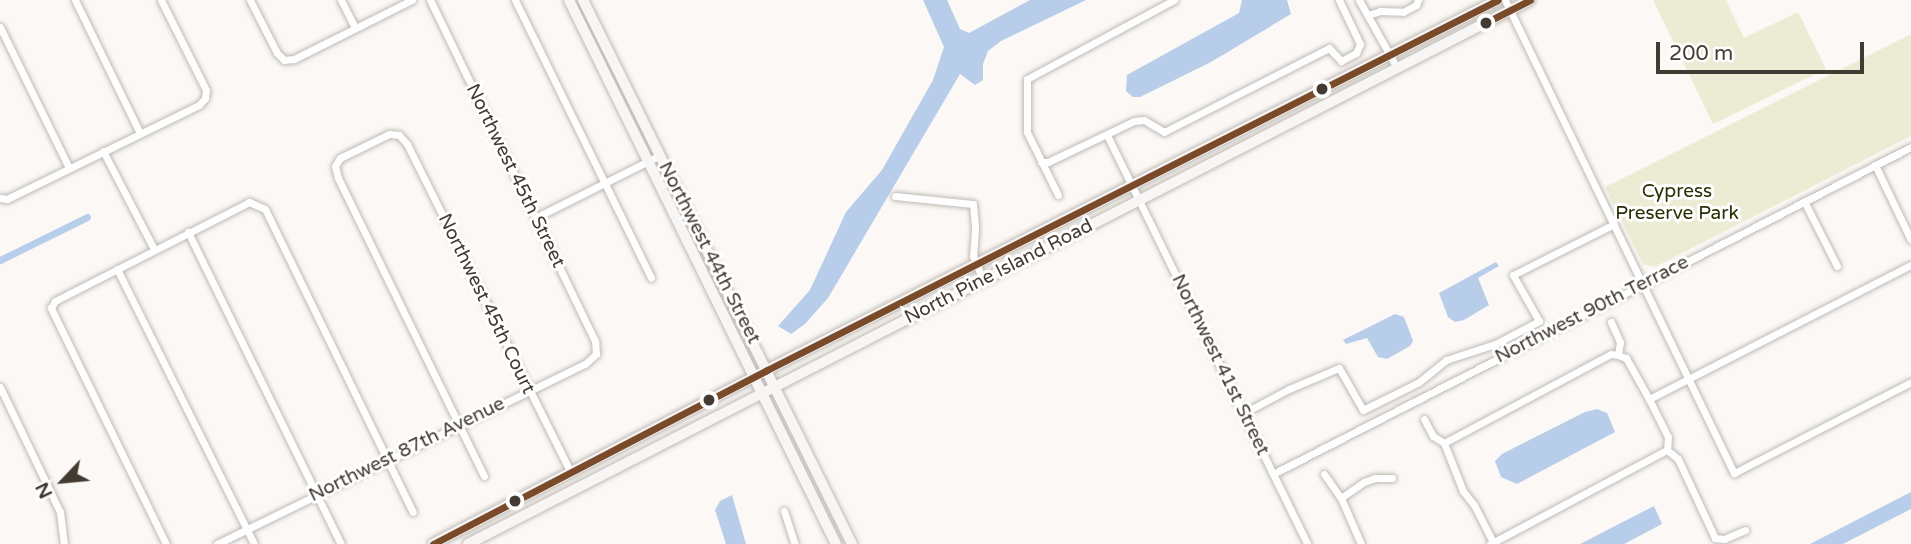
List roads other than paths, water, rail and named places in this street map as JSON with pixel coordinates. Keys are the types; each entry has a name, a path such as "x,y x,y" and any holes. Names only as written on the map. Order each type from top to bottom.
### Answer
{"main road":[{"name":"North Pine Island Road","path":"433,544 572,474 753,377 1498,0"},
{"name":"North Pine Island Road","path":"473,543 489,539 575,490 1397,68 1508,5 1530,0"},
{"name":"Northwest 44th Street","path":"580,2 660,155 852,544"},
{"name":"Northwest 44th Street","path":"580,2 649,162 836,544"},
{"path":"575,490 584,474 618,456 644,435"},
{"path":"480,520 489,539"},
{"path":"468,526 473,543"}],"street":[{"path":"75,0 140,133"},
{"path":"0,198 7,199 199,105 205,98 206,90 161,0"},
{"path":"250,0 277,53 284,60 294,59 412,0"},
{"path":"341,0 355,28"},
{"name":"Northwest 45th Street","path":"430,0 595,341 596,354"},
{"path":"515,0 651,277"},
{"path":"1058,195 1027,132 1027,79 1174,0"},
{"path":"1041,162 1048,162 1134,121 1144,120 1164,132 1329,48 1341,61 1356,53 1360,44 1339,0"},
{"path":"1359,0 1397,68"},
{"path":"1368,15 1380,11 1403,12 1416,5 1418,0"},
{"path":"1508,5 1734,473 1911,382"},
{"path":"0,27 69,168"},
{"name":"Northwest 45th Court","path":"460,425 338,178 335,166 340,158 389,134 400,135 407,144 528,391 572,474"},
{"name":"Northwest 41st Street","path":"1107,135 1307,544"},
{"name":"Northwest 90th Terrace","path":"1273,474 1911,147"},
{"path":"103,151 154,249"},
{"path":"535,218 660,155"},
{"path":"1875,165 1911,240"},
{"path":"895,197 973,204 973,256 983,279"},
{"path":"1804,201 1837,266"},
{"path":"166,544 51,308 55,300 249,202 259,204 265,209 413,512"},
{"path":"1244,413 1289,389 1339,368 1363,410 1419,382 1446,360 1495,344 1539,321 1513,275 1614,224"},
{"path":"188,232 341,544"},
{"path":"1649,399 1911,265"},
{"path":"117,269 254,544"},
{"path":"1611,322 1620,342 1618,355"},
{"name":"Northwest 87th Avenue","path":"217,544 585,364 596,354"},
{"path":"1444,443 1599,360 1618,355 1626,358 1649,399 1668,437 1668,450 1678,459 1714,541 1745,530"},
{"path":"0,387 60,512 64,544"},
{"path":"1424,419 1433,436 1444,443 1463,491 1492,543 1668,450"},
{"path":"460,425 485,476"},
{"path":"1324,474 1341,498 1361,544"},
{"path":"1341,498 1364,482 1392,478"},
{"path":"784,511 795,544"}],"water":[{"path":"923,0 947,0 960,29 969,33 1030,0 1086,0 1001,41 988,51 983,64 983,80 975,85 960,74 828,298 805,324 791,334 778,326 810,290 846,212 882,170 933,80 944,47"},
{"path":"1242,0 1287,0 1291,14 1211,62 1140,97 1133,97 1126,91 1127,75 1239,13"},
{"path":"1496,262 1499,266 1478,278 1489,305 1464,320 1455,322 1448,317 1439,293"},
{"path":"1395,314 1404,317 1413,341 1410,346 1387,359 1378,357 1367,338 1346,344 1343,340"},
{"path":"1597,409 1607,413 1615,432 1517,484 1501,477 1495,461 1502,454 1585,412"},
{"path":"1911,492 1911,509 1843,544 1810,544"},
{"path":"732,495 746,544 726,544 715,510 720,501"},
{"path":"1654,506 1662,524 1624,544 1580,544"}],"waterway":[{"path":"0,260 87,217"}],"park label":[{"name":"Cypress Preserve Park","path":"1677,203"}]}
